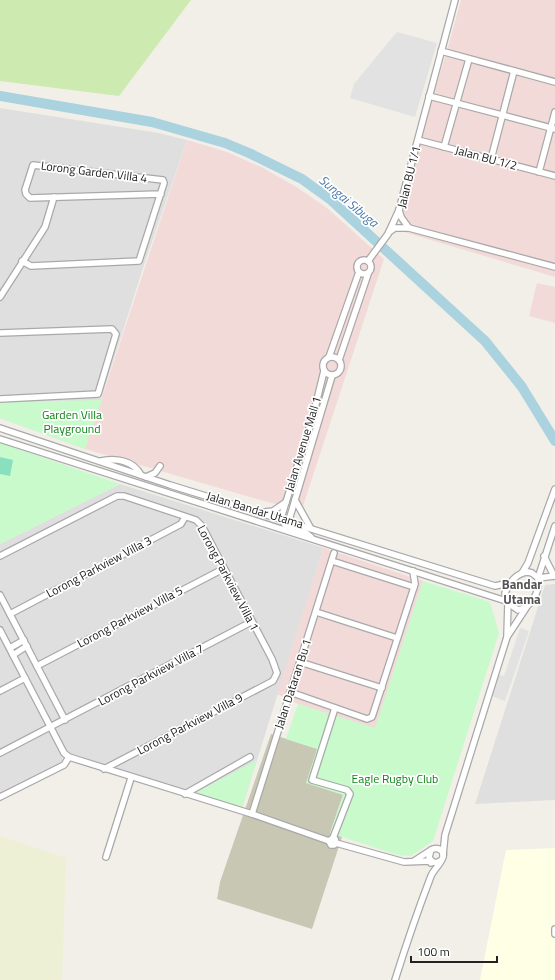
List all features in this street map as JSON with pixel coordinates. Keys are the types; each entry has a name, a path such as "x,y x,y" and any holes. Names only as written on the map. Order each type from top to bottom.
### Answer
{"street":[{"name":"Jalan BU 1/1","path":"407,226 399,210 455,0"},
{"path":"441,51 555,82"},
{"path":"444,147 469,59"},
{"path":"491,159 514,71"},
{"path":"429,96 553,128"},
{"path":"539,172 553,128 555,112"},
{"name":"Jalan BU 1/2","path":"418,140 555,176"},
{"name":"Lorong Garden Villa 4","path":"33,165 163,180 164,183 161,194 30,198 26,194 33,165"},
{"path":"22,262 31,266 139,262 161,194"},
{"path":"0,297 45,227 54,197"},
{"path":"368,261 388,233 399,210"},
{"path":"392,226 407,226 555,267"},
{"path":"388,233 395,228 407,226"},
{"path":"363,260 368,261 372,268 368,274 339,360 341,365 340,371 332,376 324,371 323,362 329,357 359,272 357,268 359,262 363,260"},
{"path":"359,272 368,274"},
{"path":"0,333 112,329 116,338 98,394 0,399"},
{"path":"329,357 334,357 339,360"},
{"name":"Jalan Avenue Mall 1","path":"282,520 286,502 313,416 324,371"},
{"name":"Jalan Avenue Mall 1","path":"289,520 332,376"},
{"name":"Jalan Bandar Utama","path":"0,428 144,476 260,511 282,520 289,520 495,586 510,583"},
{"path":"0,439 251,519 282,520 288,527 305,532 314,539"},
{"path":"144,476 155,473 160,466"},
{"path":"160,481 167,493"},
{"path":"507,637 506,593 510,583 522,573 528,563 555,490"},
{"name":"Lorong Parkview Villa 1","path":"0,556 117,496 124,496 196,520 202,526 223,569 274,664 277,673 276,678"},
{"path":"295,500 310,527"},
{"path":"260,511 273,511 286,502"},
{"name":"Lorong Parkview Villa 3","path":"10,614 181,524 185,517"},
{"name":"Jalan Bandar Utama","path":"251,519 507,602"},
{"path":"395,980 432,873 443,855 445,835 507,637 536,595 544,555 555,526"},
{"path":"329,544 334,553 344,549"},
{"name":"Jalan Dataran Bu 1","path":"252,814 334,553"},
{"path":"538,580 555,577 544,555"},
{"path":"332,561 414,587"},
{"name":"Lorong Parkview Villa 5","path":"38,666 223,569"},
{"path":"290,692 335,708 369,718 372,717 416,580 413,571"},
{"path":"522,573 532,573 538,580"},
{"path":"0,595 65,720"},
{"path":"507,602 518,610 526,608"},
{"path":"316,612 397,638"},
{"name":"Lorong Parkview Villa 7","path":"0,753 251,622"},
{"path":"0,630 64,753 69,757 131,778 252,814 333,841 410,863 431,861 436,863 440,861"},
{"path":"10,648 24,640"},
{"path":"13,654 27,646"},
{"path":"300,662 382,688"},
{"path":"0,691 25,678"},
{"name":"Lorong Parkview Villa 9","path":"104,769 276,678"},
{"path":"333,841 350,794 346,790 312,780 335,708"},
{"path":"0,797 64,765 69,757"},
{"path":"185,794 250,757"},
{"path":"106,858 131,778"},
{"path":"410,863 432,850 440,843 445,835"},
{"path":"432,850 440,849 443,855"},
{"path":"432,850 429,857 431,861 432,873"},
{"path":"555,929 555,934"}],"shaded area":[{"path":"461,0 555,0 555,277 404,232 395,214 447,51"},
{"path":"397,32 437,43 415,117 350,98 354,84"},
{"path":"0,108 159,133 187,140 144,265 85,449 0,418"},
{"path":"187,140 227,152 263,168 298,188 327,208 384,259 302,509 271,503 85,449"},
{"path":"537,283 555,287 555,323 529,316"},
{"path":"120,484 321,547 321,556 242,808 67,752 61,762 0,792 0,544"},
{"path":"321,547 423,581 375,729 298,704 277,694 321,556"},
{"path":"555,584 555,800 475,804 545,585"},
{"path":"520,628 529,631 505,701 492,696 499,675 504,676"},
{"path":"271,734 318,749 343,795 330,833 342,837 312,929 217,899 220,882"},
{"path":"0,836 66,858 62,980 0,980"},
{"path":"555,848 555,980 480,980 506,850"}],"green space":[{"path":"0,0 191,0 119,96 0,81"},
{"name":"Garden Villa Playground","path":"102,400 85,449 0,418 0,402"},
{"path":"0,443 120,484 0,544"},
{"path":"0,457 13,460 10,476 0,474"},
{"name":"Eagle Rugby Club","path":"423,581 490,602 499,633 433,841 411,856 398,855 330,833 343,795 306,783 317,749 286,739 298,704 375,728"},
{"path":"257,760 242,808 195,793"}],"waterway":[{"name":"Sungai Sibuga","path":"0,96 152,122 225,143 302,179 331,200 485,341 522,387 555,441"}],"district":[{"name":"Bandar Utama","path":"522,592"}]}
